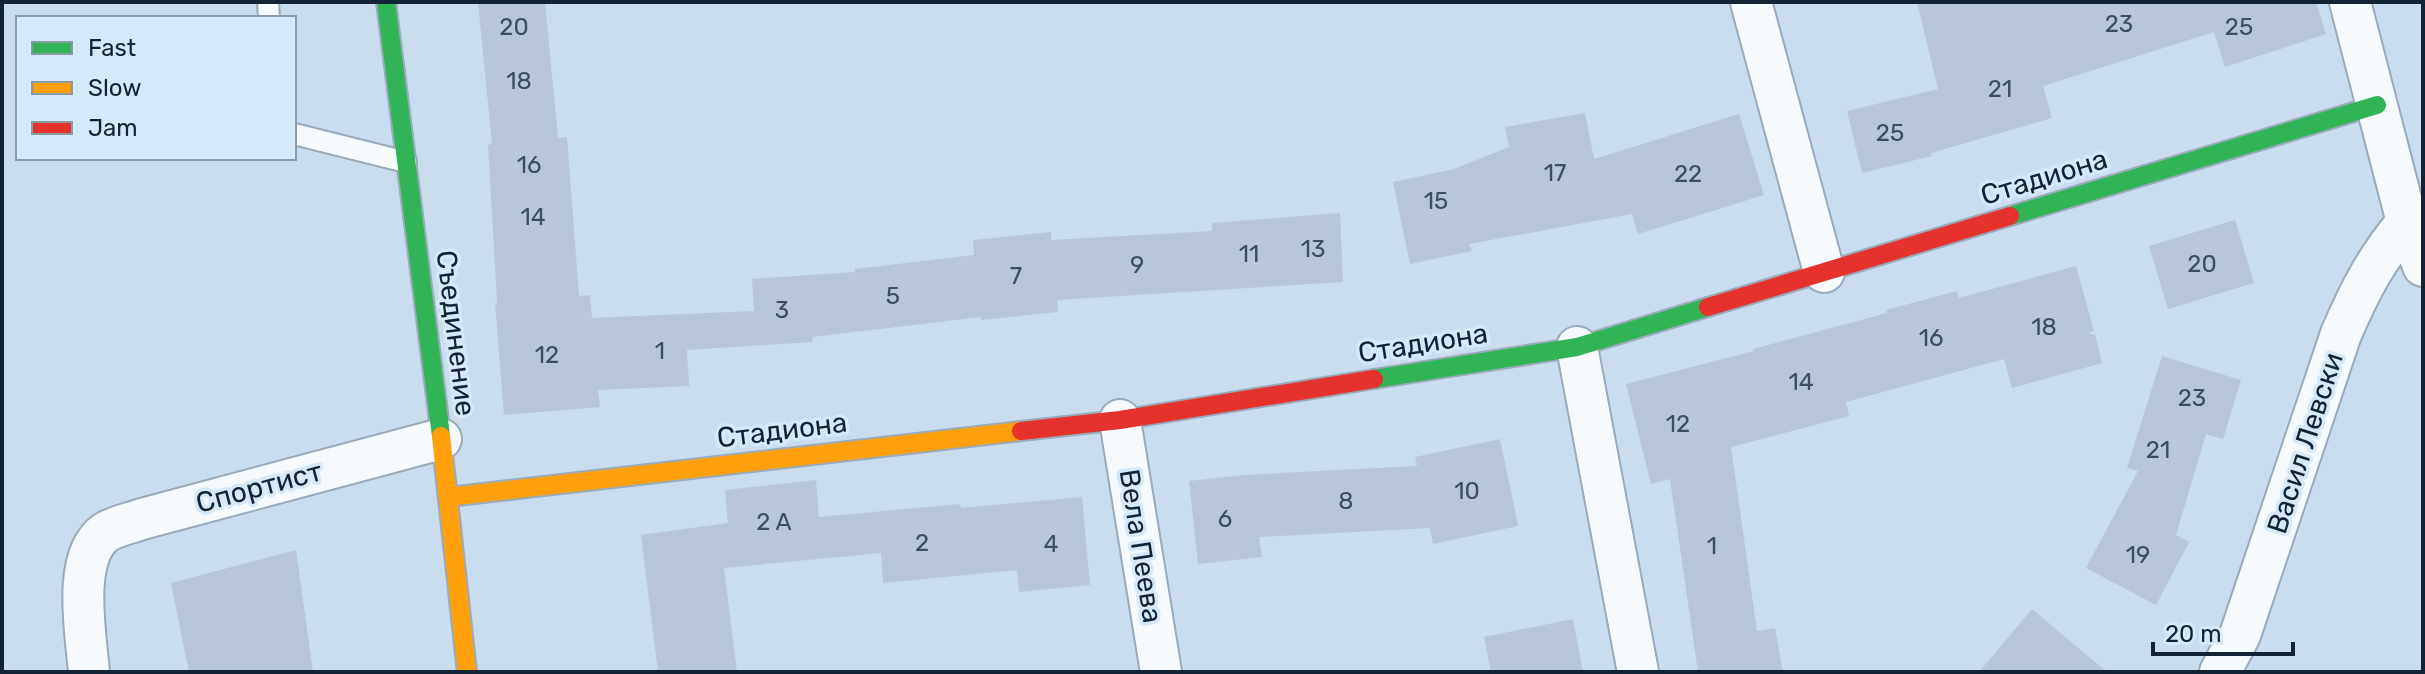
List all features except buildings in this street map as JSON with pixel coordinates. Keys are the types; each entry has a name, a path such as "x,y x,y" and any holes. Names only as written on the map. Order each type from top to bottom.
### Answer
{"street":[{"name":"Съединение","path":"386,2 467,672"},
{"path":"1751,2 1824,272"},
{"path":"2350,2 2407,222 2423,266"},
{"name":"Стадиона","path":"448,497 1120,420 1577,347 2377,105"},
{"name":"Васил Левски","path":"2220,672 2240,635 2251,605 2341,334 2360,291 2383,251 2407,222"},
{"path":"1577,347 1638,672"},
{"name":"Вела Пеева","path":"1120,420 1161,672"},
{"name":"Спортист","path":"89,672 82,582 89,554 105,533 142,519 441,439"}],"lane":[{"path":"296,134 406,162"}],"traffic: fast":[{"path":"386,2 441,436"},
{"path":"2010,216 2377,105"},
{"path":"1374,379 1577,347 1708,307"}],"traffic: slow":[{"path":"448,497 1021,431"},
{"path":"441,436 467,672"}],"traffic: jam":[{"path":"1708,307 2010,216"},
{"path":"1021,431 1120,420 1374,379"}]}
